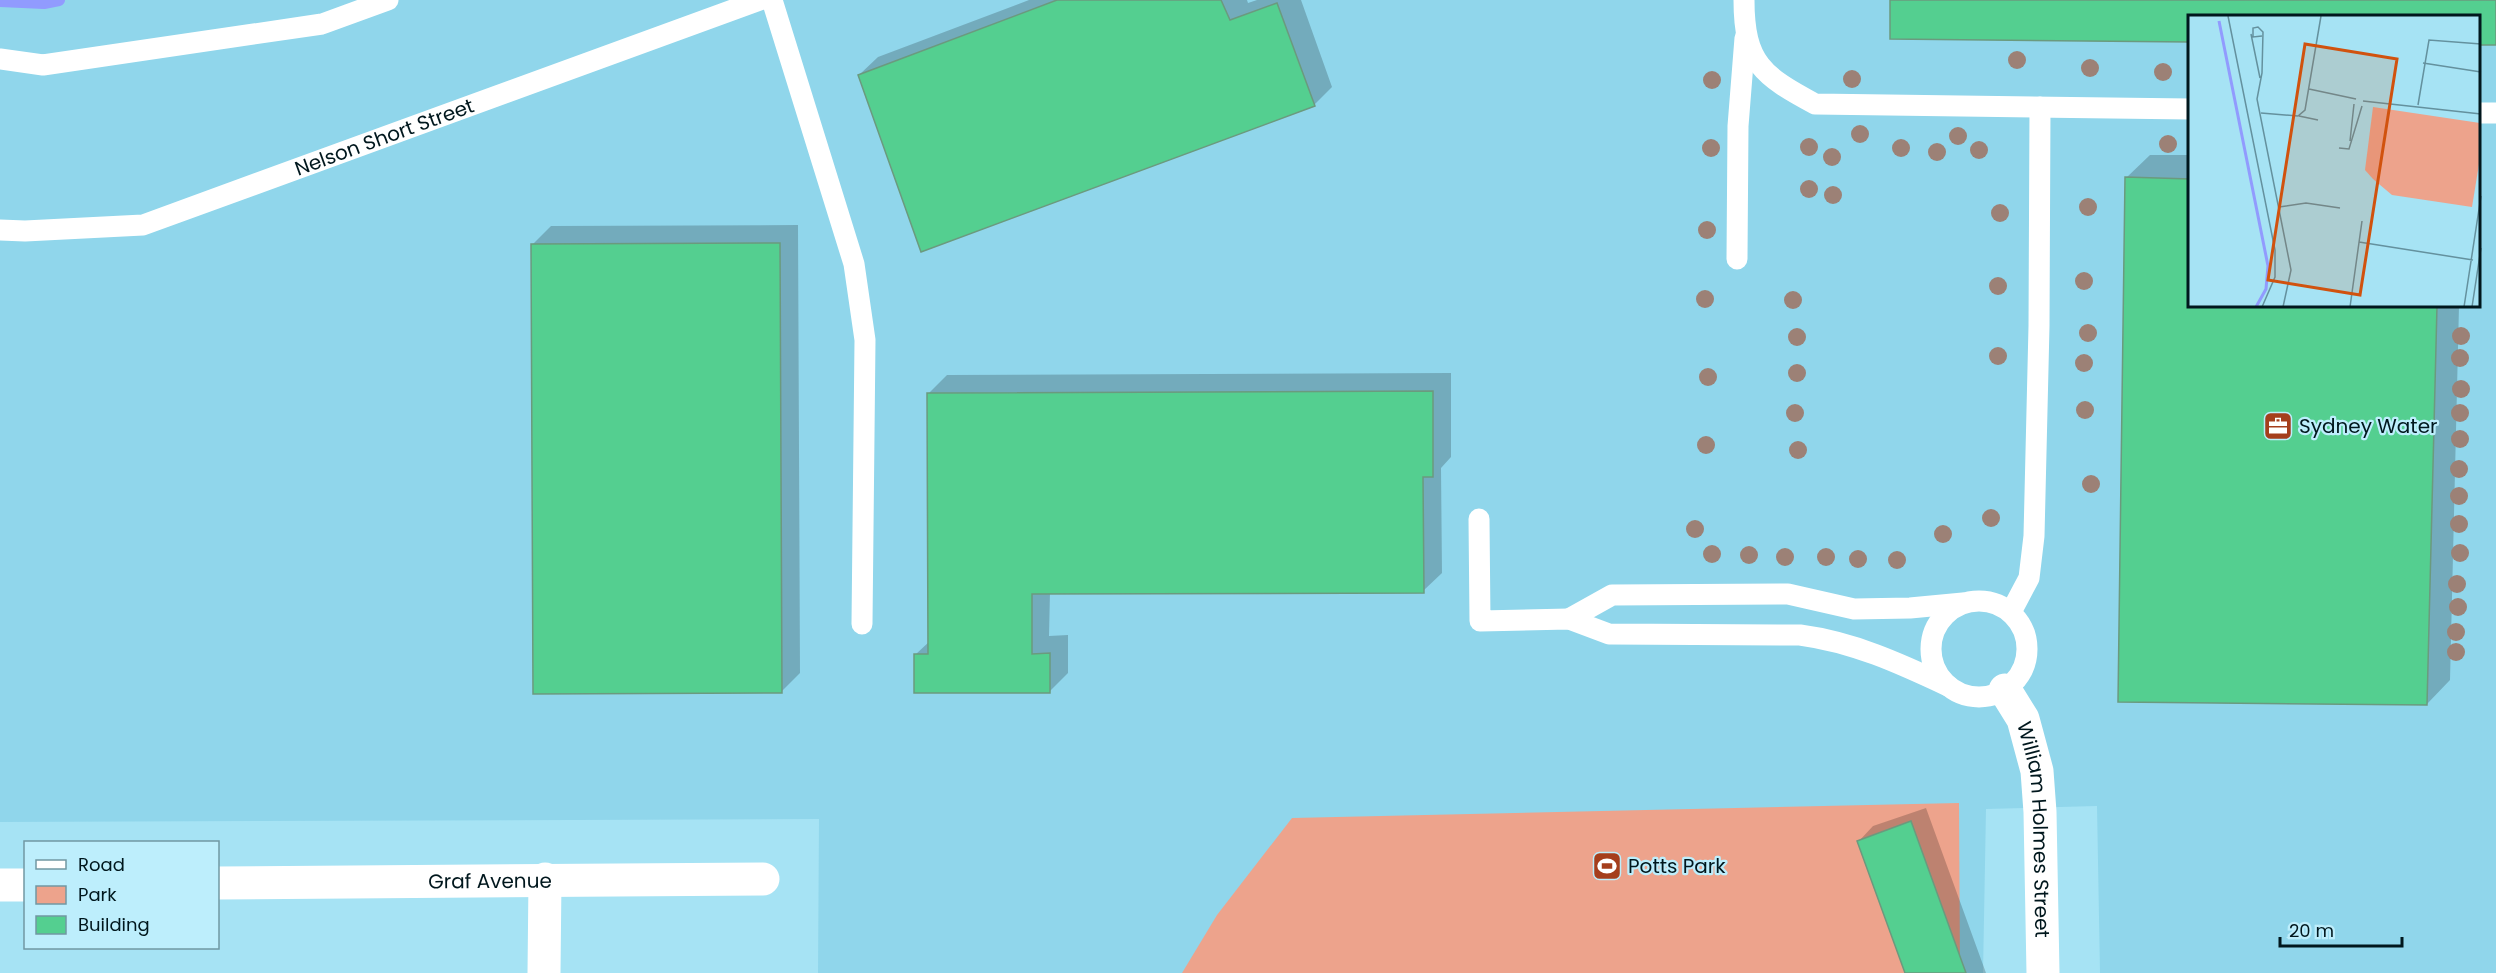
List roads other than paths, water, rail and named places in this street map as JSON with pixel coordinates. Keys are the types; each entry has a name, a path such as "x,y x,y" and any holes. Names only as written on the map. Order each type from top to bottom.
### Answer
{"street":[{"name":"William Holmes Street","path":"2005,690 2024,719 2037,771 2043,973"},
{"path":"544,973 545,879"},
{"name":"Graf Avenue","path":"219,883 763,879"},
{"path":"0,885 24,885"}],"lane":[{"path":"0,59 43,65 311,26 388,0"},
{"name":"Nelson Short Street","path":"0,230 25,231 143,225 760,0"},
{"path":"772,0 854,264 865,340 862,624"},
{"path":"1737,259 1738,126 1746,38 1744,0"},
{"path":"1746,38 1762,68 1771,78 1781,86 1815,104 2188,109"},
{"path":"2011,612 2029,578 2034,536 2039,326 2040,107"},
{"path":"1479,519 1480,621 1569,619 1609,634 1800,635 1827,639 1868,650 1963,695 1979,697 1993,696 2005,690 2015,681 2024,667 2028,650 2022,625 2011,612 1996,603 1980,599 1911,608 1854,609 1788,594 1612,595 1569,619"},
{"path":"1948,686 1937,673 1930,652 1933,635 1937,624 1948,611 1963,603"}],"waterway":[{"path":"0,1 44,3 59,0"}],"place":[{"name":"Sydney Water","path":"2278,426"},
{"name":"Potts Park","path":"1607,866"}]}
